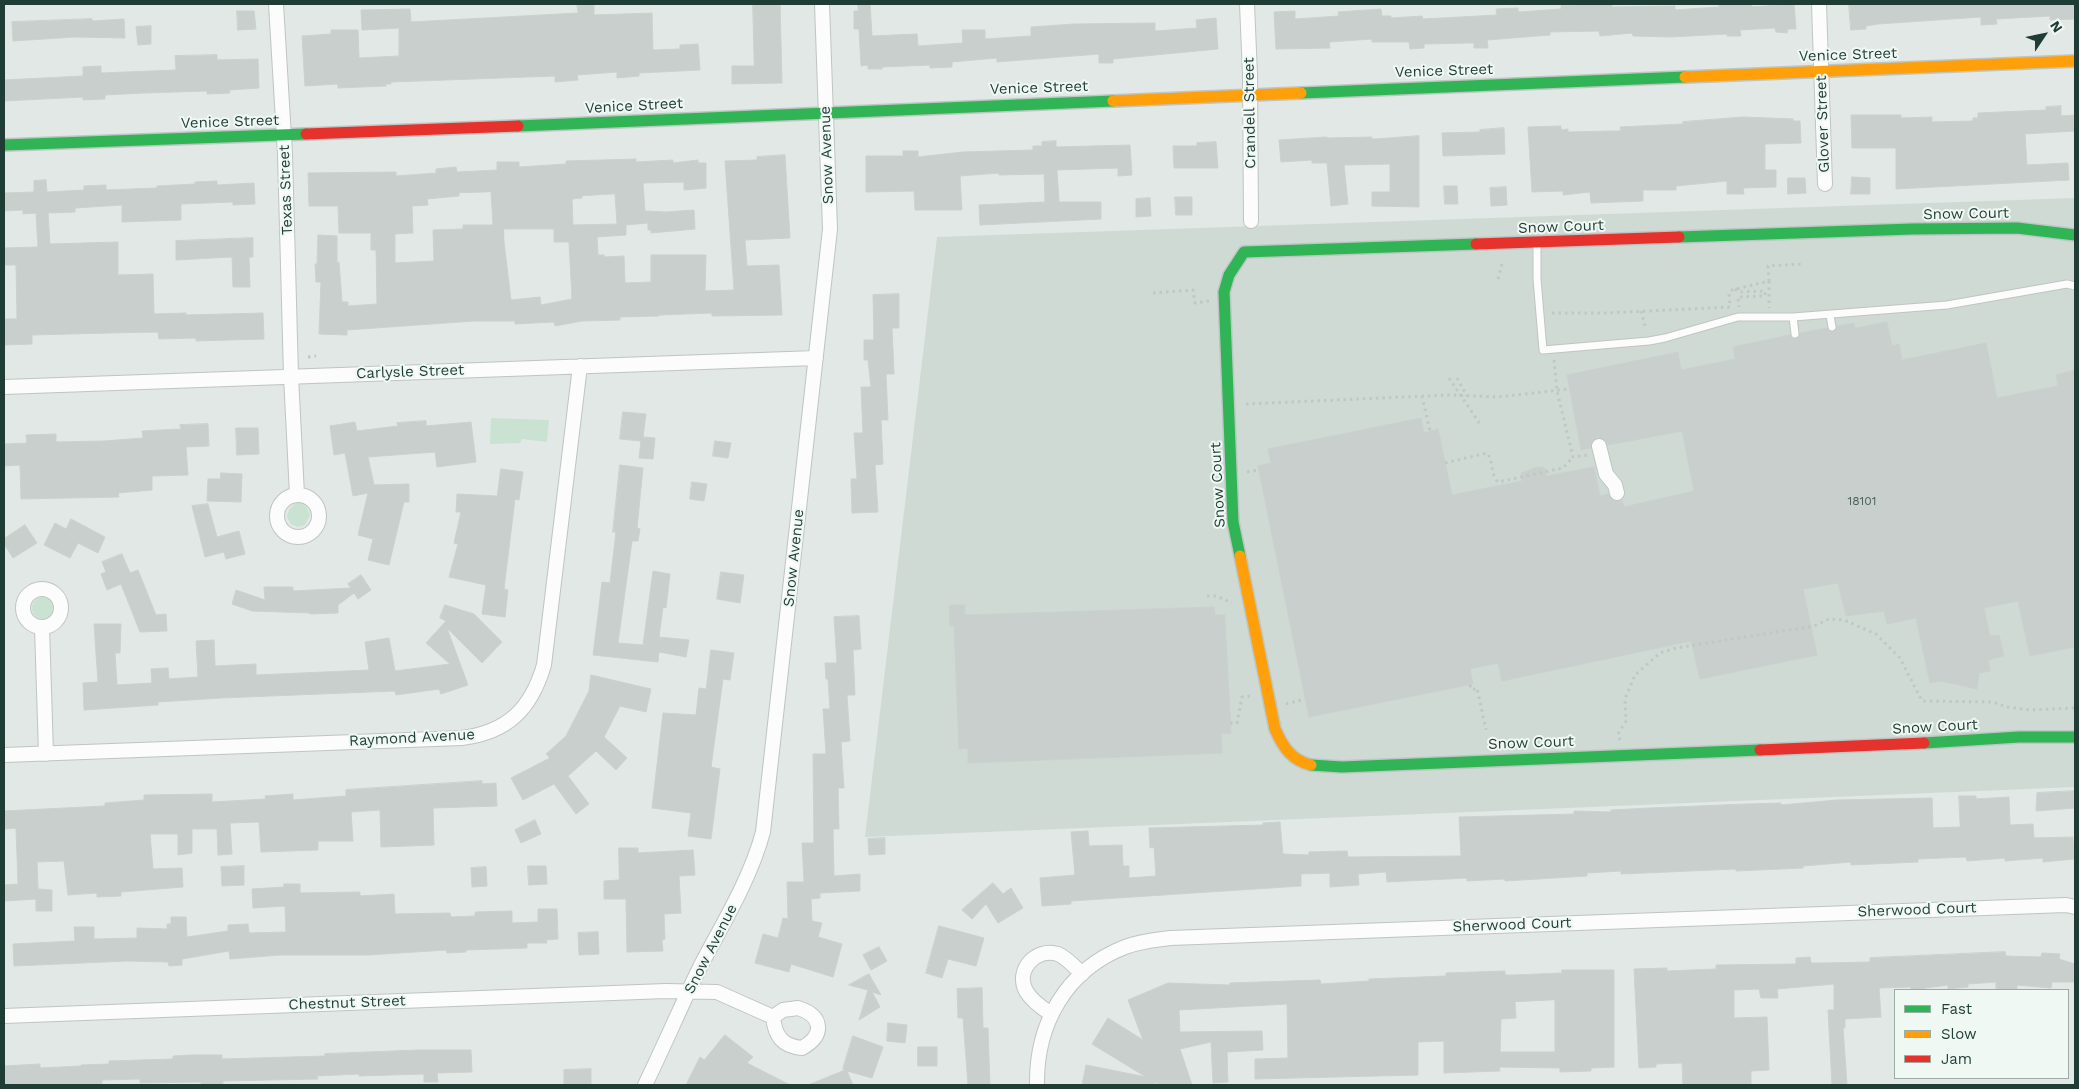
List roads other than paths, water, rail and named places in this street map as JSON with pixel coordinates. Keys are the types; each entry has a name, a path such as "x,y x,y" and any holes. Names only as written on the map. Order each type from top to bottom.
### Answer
{"street":[{"name":"Texas Street","path":"276,4 284,135 291,376 297,494"},
{"name":"Snow Avenue","path":"645,1085 747,877 756,857 763,832 830,230 822,4"},
{"name":"Crandell Street","path":"1246,4 1250,95 1251,221"},
{"name":"Glover Street","path":"1819,4 1825,184"},
{"name":"Venice Street","path":"4,145 2075,61"},
{"name":"Snow Court","path":"2075,235 2017,228 1998,228 1758,234 1537,244 1244,252 1229,275 1224,292 1234,522 1275,729 1282,746 1293,759 1312,766 1342,767 1890,745 2019,737 2075,737"},
{"name":"Carlysle Street","path":"4,387 816,358"},
{"name":"Raymond Avenue","path":"4,755 462,738 488,733 511,720 531,698 539,682 544,665 580,366"},
{"path":"1600,450 1606,474 1615,485 1617,492"},
{"path":"42,627 46,754"},
{"name":"Sherwood Court","path":"1037,1085 1037,1063 1040,1042 1051,1014 1064,993 1082,974 1102,958 1125,947 1145,941 1170,938 2066,905 2075,907"},
{"path":"1051,1014 1034,1001 1026,991 1022,980 1023,970 1028,962 1036,956 1056,954 1065,958 1082,974"},
{"name":"Chestnut Street","path":"4,1016 690,991 717,992 773,1017"}],"lane":[{"path":"1537,244 1543,350 1649,341 1666,338 1738,317 1793,317 1947,305 2067,284 2075,286"},
{"path":"1830,314 1832,327"},
{"path":"1793,317 1795,334"}]}
